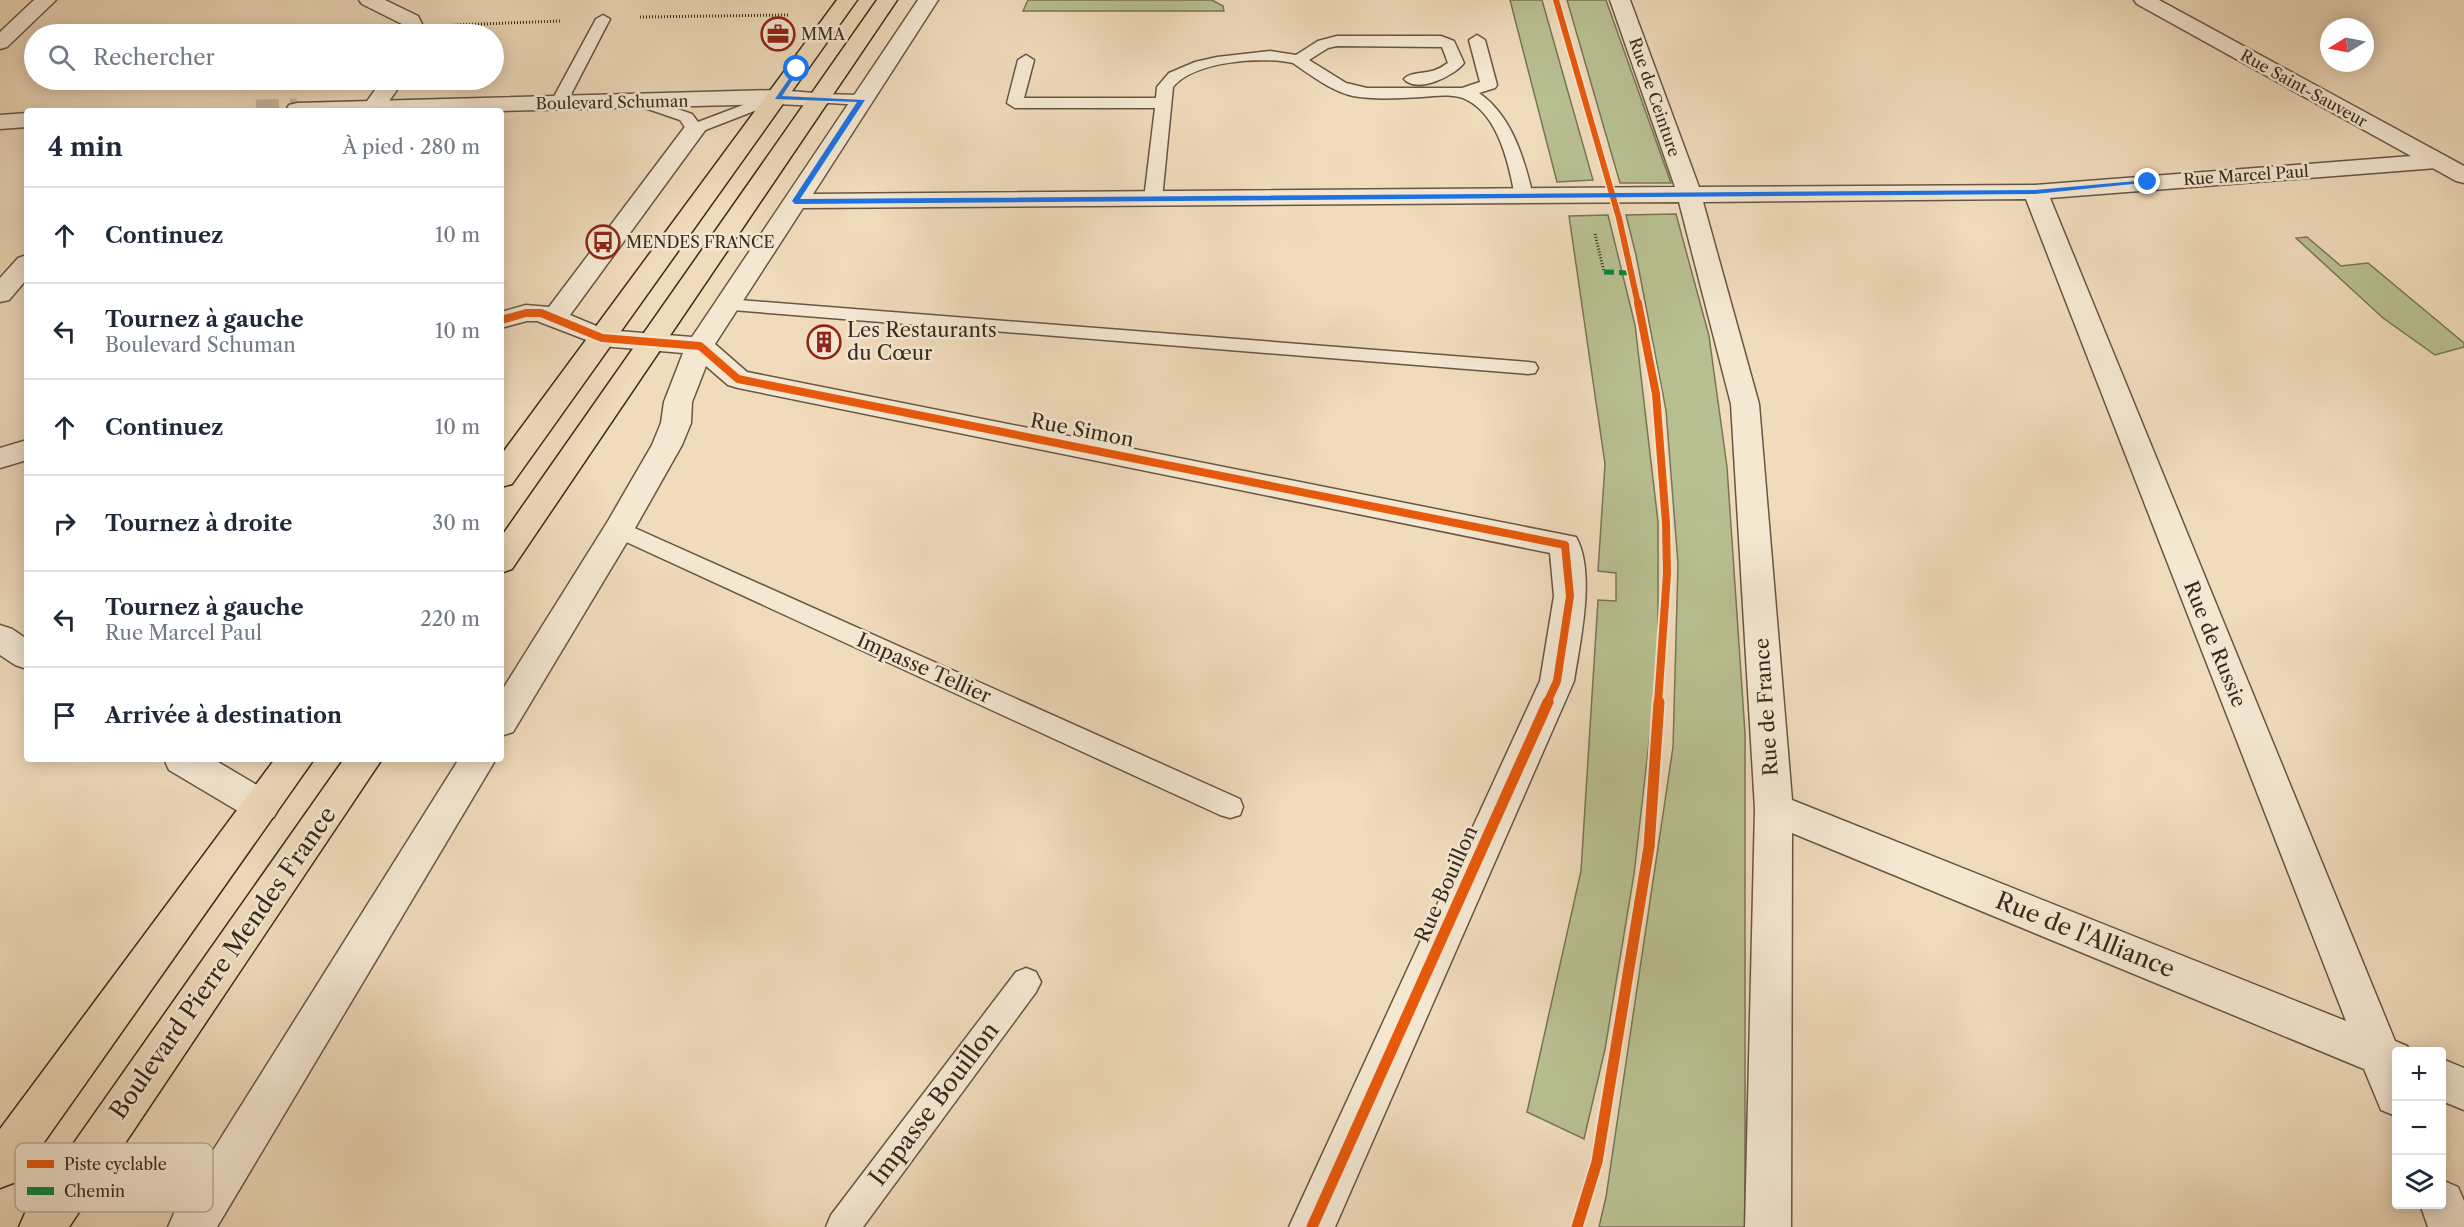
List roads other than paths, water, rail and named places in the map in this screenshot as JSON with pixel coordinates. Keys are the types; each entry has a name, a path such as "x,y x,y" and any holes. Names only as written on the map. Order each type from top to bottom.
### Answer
{"main road":[{"path":"504,473 847,0"},
{"path":"504,557 887,0"},
{"path":"17,1143 294,762"},
{"name":"Boulevard Pierre Mendes France","path":"100,1143 362,762"},
{"path":"0,1166 15,1145"},
{"name":"Boulevard Pierre Mendes France","path":"42,1227 52,1212"}],"street":[{"path":"0,43 46,0"},
{"path":"369,0 411,20 413,24"},
{"path":"504,717 668,445 676,423 678,402 700,346 928,0"},
{"name":"Rue de Ceinture","path":"1620,0 1689,194"},
{"name":"Rue Saint-Sauveur","path":"2144,0 2464,176"},
{"path":"373,108 386,90"},
{"name":"Boulevard Schuman","path":"409,108 777,97 819,99"},
{"path":"0,122 24,120"},
{"path":"554,318 695,129"},
{"name":"Rue Marcel Paul","path":"795,201 2035,192 2437,161"},
{"name":"Rue de Russie","path":"2035,192 2388,1058 2392,1074"},
{"name":"Rue de France","path":"1689,194 1745,404 1774,809 1768,1227"},
{"path":"0,294 24,266"},
{"path":"504,319 526,313 541,313 602,338 700,346"},
{"name":"Rue Simon","path":"700,346 738,379 1565,545"},
{"path":"0,458 24,451"},
{"name":"Rue Bouillon","path":"1312,1227 1557,681 1570,596 1565,545"},
{"path":"0,638 24,654"},
{"path":"187,762 261,806"},
{"path":"213,1191 476,762"},
{"name":"Rue de l'Alliance","path":"1774,809 2388,1058"},
{"path":"2446,1082 2464,1089"},
{"path":"2444,1209 2451,1227"},
{"path":"191,1227 200,1212"}],"lane":[{"path":"558,104 603,20"},
{"path":"1153,199 1165,87 1174,77 1216,60 1288,57 1298,60 1353,91 1464,92 1489,85 1478,40"},
{"path":"1298,60 1323,44 1337,41 1441,41 1449,44 1456,63 1451,70 1439,76 1418,79 1331,79"},
{"path":"1026,60 1015,103 1163,103"},
{"path":"1464,92 1490,108 1519,169 1524,196"},
{"path":"642,102 686,117 695,129 777,97"},
{"path":"819,99 862,100"},
{"path":"727,305 1528,368"},
{"name":"Impasse Tellier","path":"619,529 1230,807"},
{"name":"Impasse Bouillon","path":"843,1227 1026,982"}],"place":[{"name":"MMA","path":"778,34"},
{"name":"MENDES FRANCE","path":"603,242"},
{"name":"Les Restaurants du Cœur","path":"824,342"}]}
